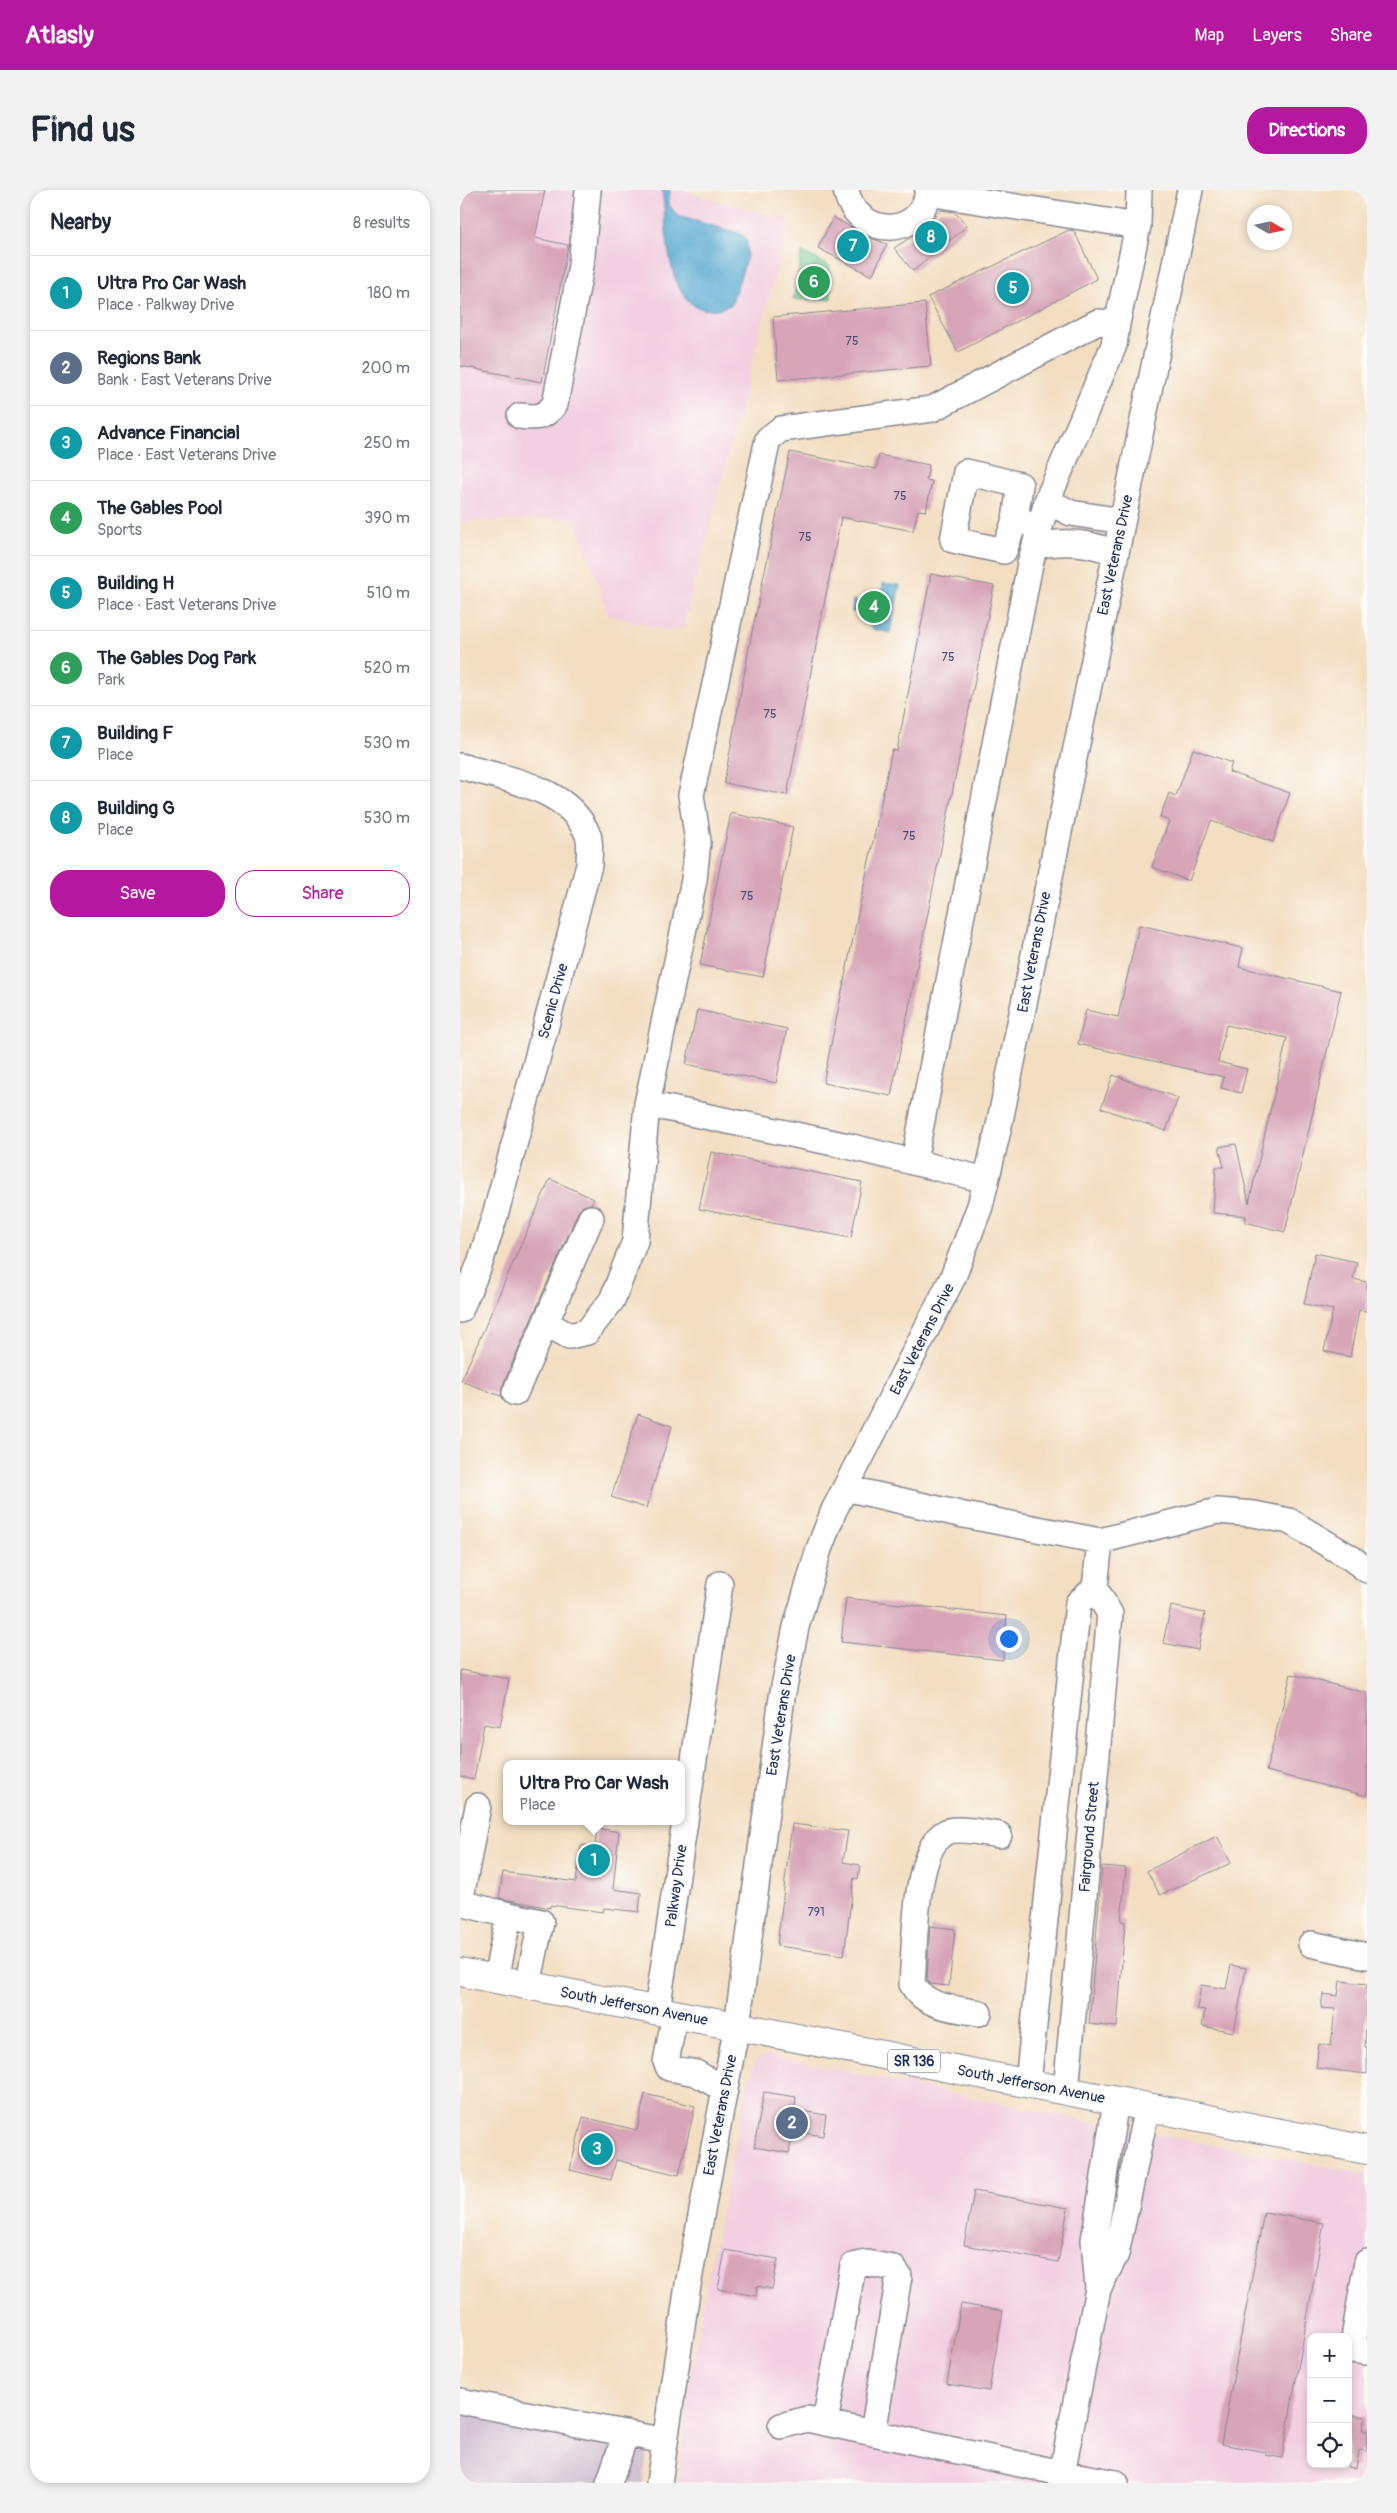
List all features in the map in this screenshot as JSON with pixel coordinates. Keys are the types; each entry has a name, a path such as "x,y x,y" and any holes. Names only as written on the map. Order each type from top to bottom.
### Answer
{"main road":[{"name":"South Jefferson Avenue","path":"460,1972 1367,2150"}],"street":[{"path":"520,416 538,418 548,413 555,404 580,266 588,190"},
{"path":"846,190 848,201 855,213 865,222 878,227 892,228 905,224 916,216 924,206 928,191 1138,226"},
{"path":"914,1161 1000,714 1037,536 1047,501 1114,345 1138,226 1139,190"},
{"name":"East Veterans Drive","path":"659,2483 688,2285 737,2025 787,1673 796,1627 819,1549 845,1488 953,1277 980,1206 1190,190"},
{"path":"546,1324 569,1336 587,1332 612,1300 635,1241 647,1104 694,880 698,841 691,795 694,776 768,439 781,428 932,409 1098,322 1117,324"},
{"path":"1047,501 1071,513 1122,522"},
{"path":"1015,520 1037,536 1101,547 1116,553"},
{"name":"Scenic Drive","path":"460,766 534,787 575,811 588,836 589,865 496,1212 478,1266 460,1310"},
{"path":"647,1104 914,1161 986,1180"},
{"path":"515,1394 591,1218"},
{"path":"845,1488 964,1515 1100,1541 1217,1511 1254,1514 1290,1521 1351,1558 1367,1570"},
{"path":"1028,2083 1078,1603 1095,1588 1100,1541"},
{"name":"Palkway Drive","path":"720,1584 666,2012 666,2062 669,2068 696,2073 725,2090"},
{"name":"Fairground Street","path":"1066,2090 1110,1614 1095,1588"},
{"path":"478,1806 460,1903 541,1922 528,1985"},
{"path":"980,2013 931,2003 918,1995 912,1984 919,1891 923,1866 936,1838 948,1830 999,1834"},
{"path":"496,1979 509,1915"},
{"path":"1312,1944 1367,1956"},
{"path":"1062,2473 1098,2289 1094,2240 1116,2101"},
{"path":"1098,2289 1116,2254 1147,2107"},
{"path":"1367,2262 1352,2350 1367,2352"},
{"path":"825,2423 853,2266 867,2263 893,2268 899,2276 873,2433"},
{"path":"460,2401 665,2441"},
{"path":"781,2426 807,2419 1116,2483"},
{"path":"609,2483 626,2433"}],"shaded area":[{"path":"460,190 689,190 689,193 789,220 683,629 666,630 609,615 575,518 460,522"},
{"path":"766,2055 1095,2123 1367,2174 1367,2483 678,2483 689,2389 704,2299 747,2085 755,2061"},
{"path":"460,2396 648,2444 643,2483 460,2483"}],"green space":[{"path":"802,252 830,266 831,299 793,300"}],"water":[{"path":"662,190 670,190 669,205 678,216 739,233 747,239 747,257 731,305 709,310 692,304 681,291 673,272"},
{"path":"883,583 900,585 890,633 872,629 863,613 852,612 853,600 866,602 882,591"}],"building":[{"path":"460,190 545,190 535,238 568,245 542,382 460,366"},
{"path":"941,210 955,212 967,226 913,271 894,248 922,230"},
{"path":"833,217 868,237 887,244 872,276 818,248"},
{"path":"1069,230 1074,231 1097,279 958,352 928,297"},
{"path":"925,303 931,366 778,380 773,317"},
{"path":"790,452 876,469 879,455 929,465 926,480 932,481 926,511 918,510 913,531 841,517 787,795 724,783 752,632"},
{"path":"931,574 994,586 891,1096 823,1083 892,750 897,751"},
{"path":"1193,749 1232,763 1229,772 1290,793 1273,842 1211,821 1189,881 1152,867 1169,821 1160,817 1169,793 1176,796"},
{"path":"731,813 793,827 763,977 700,965"},
{"path":"1139,925 1243,948 1239,967 1341,991 1285,1232 1245,1222 1246,1216 1213,1213 1216,1167 1224,1167 1219,1147 1236,1144 1249,1203 1287,1038 1226,1025 1218,1062 1247,1069 1241,1093 1221,1088 1224,1077 1078,1044 1086,1010 1118,1017"},
{"path":"697,1010 787,1029 776,1083 686,1064"},
{"path":"1113,1075 1178,1098 1166,1131 1101,1108"},
{"path":"711,1152 862,1182 851,1238 699,1209"},
{"path":"550,1179 594,1199 591,1204 583,1206 578,1212 502,1387 501,1396 461,1381"},
{"path":"1315,1253 1357,1262 1353,1279 1367,1282 1367,1311 1359,1310 1350,1357 1324,1351 1333,1310 1304,1304"},
{"path":"638,1414 672,1426 646,1508 611,1497"},
{"path":"846,1598 1007,1616 1003,1660 841,1642"},
{"path":"1171,1606 1205,1613 1198,1650 1163,1643"},
{"path":"460,1670 509,1679 500,1727 484,1724 474,1779 460,1776"},
{"path":"1291,1674 1367,1693 1367,1796 1266,1771"},
{"path":"792,1824 848,1831 843,1862 860,1865 858,1879 854,1878 844,1955 777,1946"},
{"path":"597,1828 619,1832 613,1889 641,1893 639,1912 604,1908 603,1912 550,1905 550,1908 499,1898 503,1872 576,1882 581,1845 595,1846"},
{"path":"1217,1836 1231,1863 1160,1895 1147,1871"},
{"path":"1102,1866 1126,1868 1121,1921 1125,1922 1117,2027 1089,2024"},
{"path":"930,1926 955,1929 949,1986 931,1984 927,1980"},
{"path":"1231,1965 1246,1968 1234,2032 1202,2026 1205,2010 1197,2009 1201,1985 1226,1989"},
{"path":"1340,1981 1367,1984 1365,2047 1367,2047 1367,2074 1316,2068 1319,2044 1331,2046 1335,2009 1321,2008 1323,1994 1338,1996"},
{"path":"764,2092 796,2097 795,2110 826,2115 823,2136 793,2131 789,2153 754,2147"},
{"path":"645,2094 695,2106 679,2175 616,2160 611,2180 570,2170 583,2117 637,2130"},
{"path":"974,2191 1068,2208 1058,2262 964,2245"},
{"path":"1264,2212 1324,2223 1282,2458 1266,2455 1266,2452 1221,2444"},
{"path":"725,2250 778,2259 772,2289 757,2286 756,2296 718,2289"},
{"path":"961,2304 1003,2311 989,2391 947,2384"},
{"path":"1352,2415 1365,2417 1362,2430 1367,2431 1367,2451 1359,2450 1356,2468 1352,2468"}],"place":[{"name":"Building G","path":"931,237"},
{"name":"Building F","path":"853,246"},
{"name":"The Gables Dog Park","path":"814,282"},
{"name":"Building H","path":"1013,288"},
{"name":"The Gables Pool","path":"874,607"},
{"name":"Ultra Pro Car Wash","path":"594,1860"},
{"name":"Regions Bank","path":"792,2123"},
{"name":"Advance Financial","path":"597,2149"}]}
